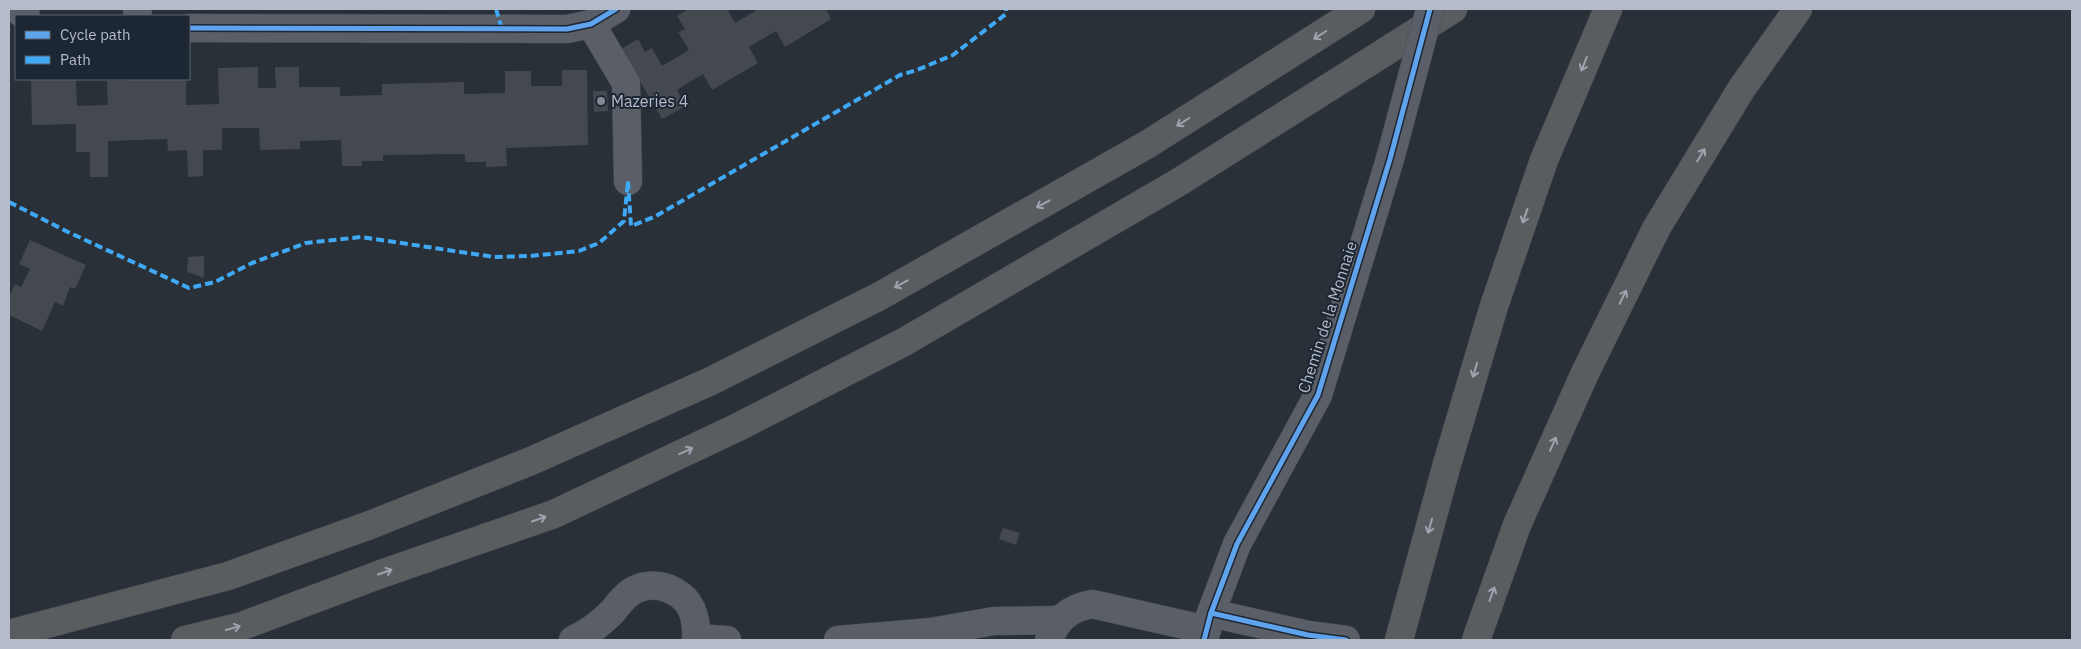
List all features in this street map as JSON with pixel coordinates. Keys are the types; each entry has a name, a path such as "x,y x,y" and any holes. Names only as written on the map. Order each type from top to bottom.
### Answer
{"highway":[{"path":"9,634 246,570 370,525 531,461 711,381 878,297 1148,144 1362,9"},
{"path":"185,640 242,626 381,574 554,514 753,419 904,342 1170,187 1453,9"},
{"path":"1476,640 1517,525 1585,372 1657,227 1742,88 1798,9"},
{"path":"1400,640 1447,464 1494,306 1544,160 1605,14"}],"street":[{"path":"190,28 568,30 591,24 616,9"},
{"name":"Chemin de la Monnaie","path":"1207,628 1237,544 1318,395 1390,159 1430,9"},
{"path":"591,24 626,83 628,182"},
{"path":"573,640 596,626 635,590 648,586 660,586 673,590 683,597 691,607 696,622 696,639 727,640"},
{"path":"838,640 931,632 994,621 1054,630 1068,612 1080,606 1092,604 1207,628 1308,635 1346,640"}],"building":[{"path":"688,9 727,9 735,23 759,9 826,9 831,19 785,47 776,31 749,47 758,63 712,90 703,74 677,90 686,106 662,119 621,49 638,39 645,52 652,48 662,66 689,50 678,32 685,29 677,16"},
{"path":"258,67 258,88 276,88 275,67 299,67 299,87 340,87 340,96 382,95 382,84 464,82 464,94 505,93 505,71 531,71 531,86 562,86 562,70 587,70 588,145 506,148 507,166 486,167 486,162 465,162 465,154 383,155 383,161 362,161 362,166 342,166 341,140 300,141 300,149 260,150 259,128 222,128 222,150 203,150 203,176 188,177 187,150 168,151 167,139 108,141 108,177 90,177 90,152 76,152 76,124 32,125 31,80 76,80 77,106 108,105 107,81 126,80 186,80 186,105 219,104 218,68"},
{"name":"Mazeries 4","path":"593,91 607,91 608,111 594,112"},
{"path":"30,240 86,265 75,289 70,287 63,306 55,302 42,331 9,315 9,297 15,284 21,287 30,269 19,264"},
{"path":"204,256 204,278 187,272 188,257"},
{"path":"1003,528 1020,533 1016,545 999,539"}],"marked path":[{"path":"496,9 502,29"},
{"path":"9,202 68,232 189,288 215,282 252,263 306,243 361,237 494,257 530,256 579,251 599,243 624,221 628,181 631,226 654,217 900,75 953,55 1006,14 1006,9"}],"cycle path":[{"path":"190,28 567,29 591,24 616,9"},
{"path":"1204,640 1211,613 1237,544 1318,395 1390,159 1430,9"},
{"path":"1211,613 1308,635 1346,640"}],"place":[{"name":"Mazeries 4","path":"601,101"}]}
